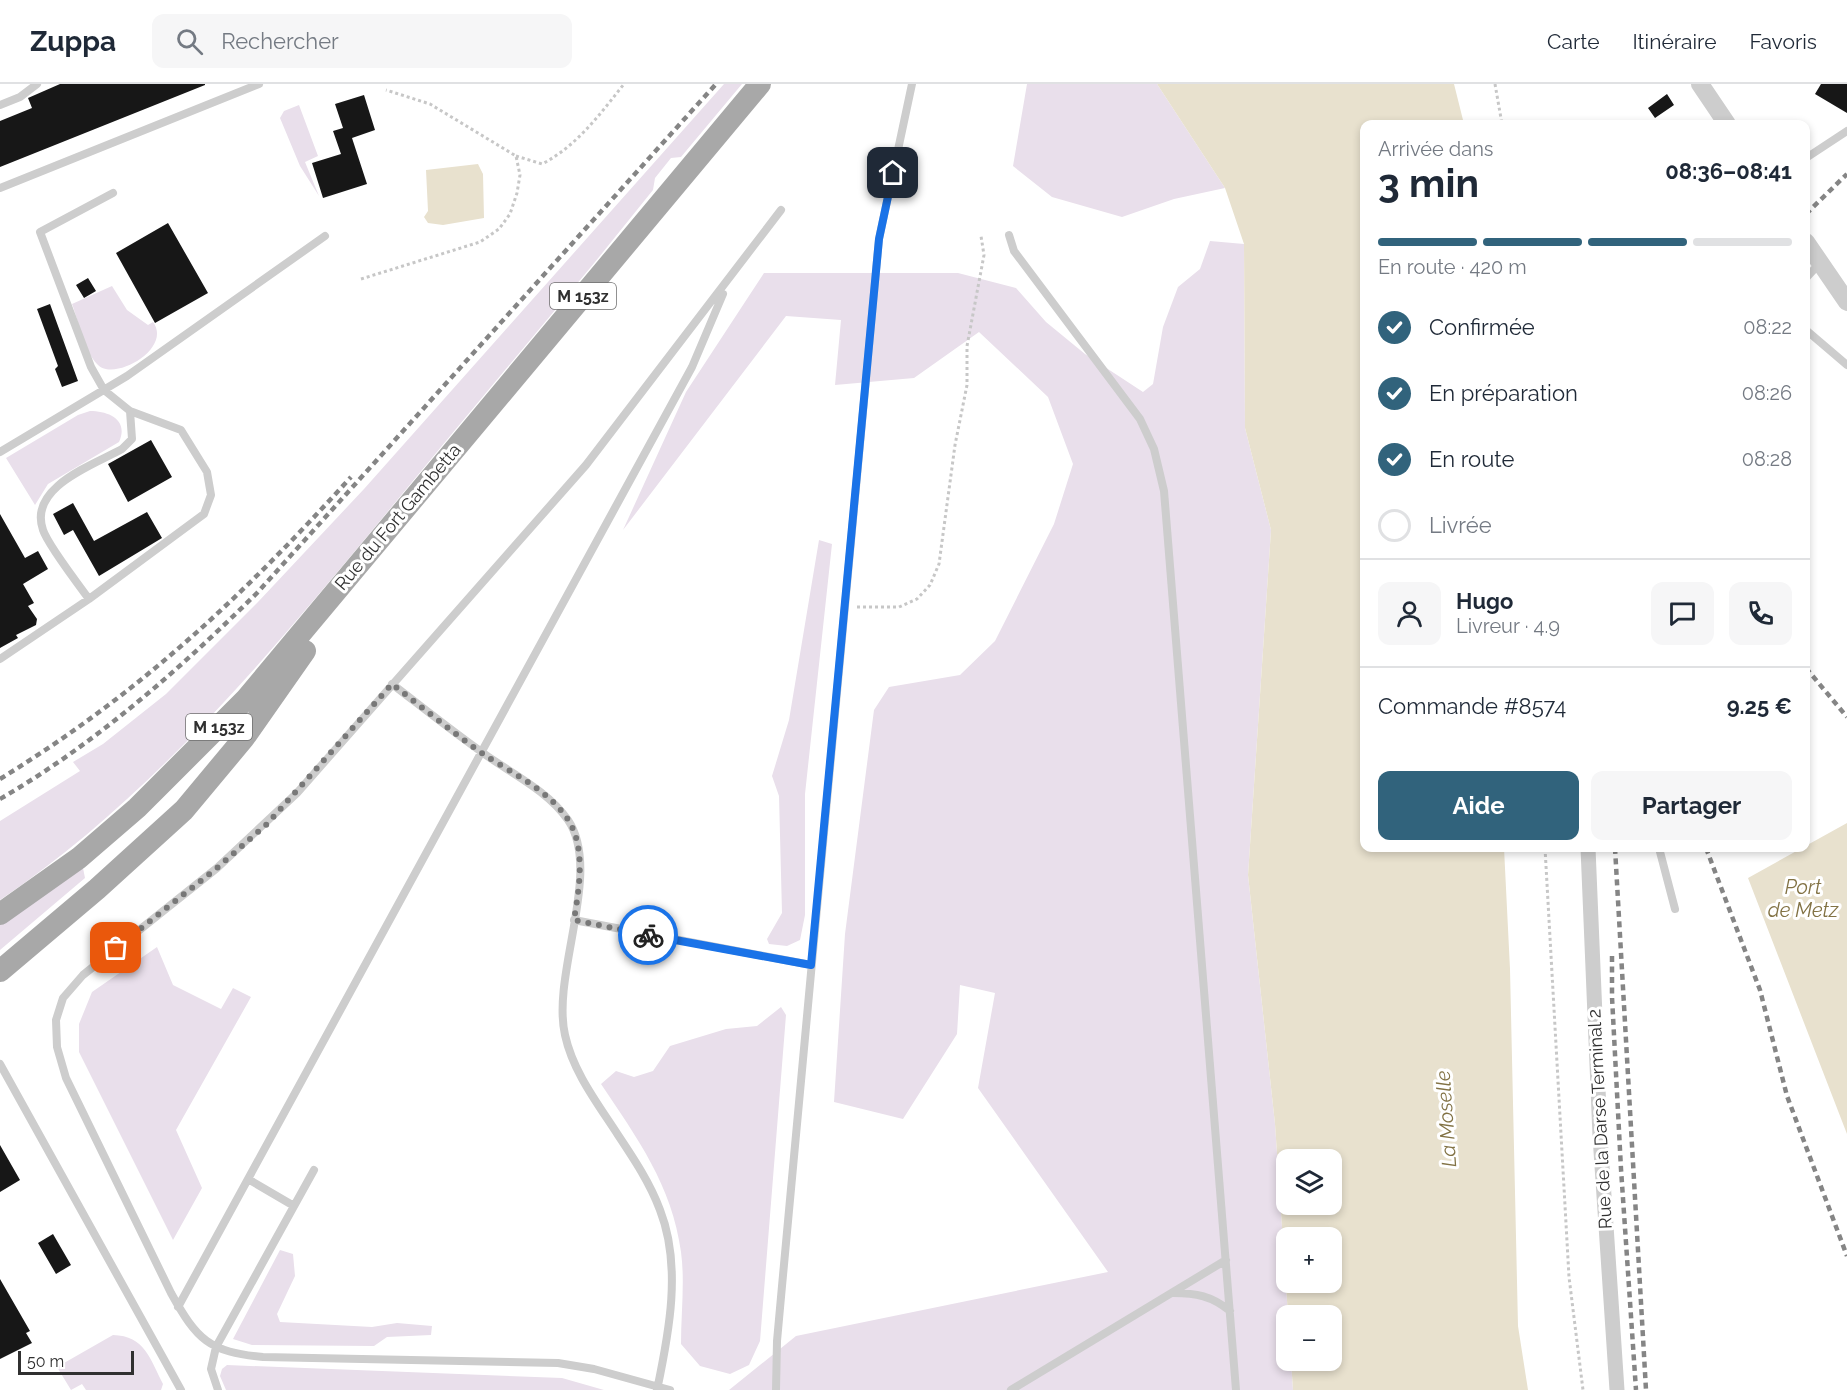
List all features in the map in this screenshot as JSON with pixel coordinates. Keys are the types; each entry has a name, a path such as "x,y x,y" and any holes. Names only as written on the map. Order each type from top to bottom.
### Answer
{"main road":[{"name":"Rue du Fort Gambetta","path":"0,914 79,858 137,808 246,699 760,84"},
{"path":"0,971 97,889 184,810 244,738 298,658 356,590 406,508"}],"street":[{"path":"1700,84 1724,120"},
{"path":"1810,248 1847,302"},
{"name":"Rue de la Darse Terminal 2","path":"1588,852 1600,1147 1617,1390"}],"lane":[{"path":"0,105 20,97 37,84"},
{"path":"0,188 259,84"},
{"path":"776,1390 777,1341 879,239 912,84"},
{"path":"1810,155 1847,131"},
{"path":"0,659 89,600 204,514 211,495 207,472 181,430 130,411 104,390 91,367 40,232 113,193"},
{"path":"670,1390 558,1363 263,1357 231,1354 207,1342 186,1322 66,1078 57,1047 56,1020 63,998 83,975 217,868 267,824 586,465 727,284 781,210"},
{"path":"1009,235 1014,251 1140,419 1154,449 1164,491 1236,1390"},
{"path":"0,452 104,390 171,346 325,236"},
{"path":"1810,274 1821,263"},
{"path":"178,1307 692,367 727,284"},
{"path":"1810,333 1847,365"},
{"path":"89,600 43,531 41,512 48,493 122,449 132,439 130,411"},
{"path":"392,684 482,753 544,794 569,822 577,848 580,880 562,1003 564,1034 573,1061 642,1171 661,1211 670,1252 669,1321 657,1388"},
{"path":"1660,852 1675,909"},
{"path":"574,920 811,965"},
{"path":"1,1067 180,1390"},
{"path":"218,1390 211,1369 216,1347 314,1170"},
{"path":"248,1179 294,1206"},
{"path":"1011,1390 1226,1260"},
{"path":"1171,1293 1195,1293 1215,1299 1230,1311"}],"path":[{"path":"386,90 430,104 516,156 542,164 556,157 589,127 624,84"},
{"path":"1495,84 1501,120"},
{"path":"361,279 480,242 499,230 510,214 517,193 520,175 516,156"},
{"path":"844,606 899,607 916,599 930,585 939,564 955,445 967,385 967,346 984,255 981,236"},
{"path":"1545,852 1569,1277 1583,1390"}],"shaded area":[{"path":"724,84 742,84 681,157 671,158 655,178 653,190 595,262 290,629 201,727 154,774 54,861 0,900 0,821 80,771 73,762 103,744 166,694 258,602 364,489"},
{"path":"1027,84 1157,84 1225,188 1174,199 1122,217 1052,197 1013,166"},
{"path":"299,105 318,156 305,162 319,196 300,166 280,118 284,111"},
{"path":"1210,241 1244,244 1245,428 1271,530 1248,875 1275,1124 1276,1215 1281,1215 1282,1227 1276,1227 1276,1293 1287,1293 1287,1305 1276,1305 1276,1371 1292,1371 1293,1390 729,1390 796,1336 1108,1272 978,1088 995,993 960,985 957,1034 903,1119 834,1102 845,934 874,710 889,687 960,675 995,641 1054,524 1073,464 1048,397 979,332 914,378 835,385 841,320 786,316 623,530 686,392 764,273 958,273 1016,288 1046,322 1085,354 1143,392 1153,384 1163,327 1178,287 1200,269"},
{"path":"112,286 127,310 148,325 153,322 157,332 155,343 138,360 127,366 105,369 92,358 72,304"},
{"path":"97,411 115,418 121,428 119,442 48,484 35,505 6,458 78,415"},
{"path":"819,540 832,544 805,794 805,915 800,940 787,946 769,944 767,939 782,913 779,796 772,776 789,720"},
{"path":"83,868 85,878 0,950 0,924"},
{"path":"157,947 173,985 221,1009 233,988 251,997 176,1130 202,1188 173,1240 79,1052 79,1024 92,992"},
{"path":"781,1007 786,1015 760,1341 749,1365 730,1374 700,1366 681,1344 682,1263 670,1205 640,1143 601,1084 616,1071 634,1077 653,1071 670,1046 726,1029 757,1026"},
{"path":"280,1250 293,1254 295,1276 277,1314 280,1322 372,1327 397,1323 432,1326 431,1335 387,1337 374,1346 252,1345 233,1339"},
{"path":"113,1335 124,1336 145,1350 163,1384 161,1390 86,1390 82,1384 71,1390 57,1367"},
{"path":"227,1365 562,1378 604,1390 226,1390 220,1376 222,1369"}],"water":[{"name":"La Moselle","path":"1157,84 1454,84 1463,120 1360,120 1360,852 1504,852 1510,969 1518,1326 1528,1390 1293,1390 1292,1371 1342,1371 1342,1305 1287,1305 1287,1293 1342,1293 1342,1227 1282,1227 1281,1215 1342,1215 1342,1149 1277,1149 1248,875 1271,530 1245,428 1244,244 1225,188"},
{"path":"478,164 483,174 484,218 443,225 428,223 424,217 428,211 426,170"},
{"name":"Port de Metz","path":"1847,823 1847,1134 1748,878 1795,852 1810,852 1810,844"}],"building":[{"path":"60,84 205,85 0,167 0,121 32,108 28,98"},
{"path":"1821,84 1847,84 1847,113 1815,94"},
{"path":"1667,94 1674,105 1655,118 1648,108"},
{"path":"364,95 375,130 352,138 367,184 323,198 312,163 341,154 333,131 343,128 335,104"},
{"path":"168,223 208,293 155,323 116,253"},
{"path":"88,278 96,291 84,298 76,285"},
{"path":"50,304 78,381 62,387 55,369 58,366 37,309"},
{"path":"151,440 172,477 128,502 108,464"},
{"path":"73,503 94,541 147,512 162,538 99,576 73,530 64,535 53,514"},
{"path":"0,514 25,558 38,551 48,569 23,584 34,603 28,606 37,619 36,625 16,635 18,638 0,648"},
{"path":"0,1145 20,1180 0,1192"},
{"path":"53,1234 71,1265 56,1274 38,1243"},
{"path":"0,1279 30,1331 26,1333 32,1343 0,1359"}],"railway":[{"path":"0,799 35,778 135,704 257,593 716,84"},
{"path":"1810,210 1847,174"},
{"path":"0,779 99,712 187,641 270,563 351,477"},
{"path":"1810,673 1847,717"},
{"path":"1615,852 1646,1390"},
{"path":"1708,852 1760,990 1787,1096 1847,1256"},
{"path":"1612,956 1621,1169 1636,1390"}],"way so far":[{"path":"116,948 217,868 267,824 392,684 482,753 544,794 569,822 577,848 580,880 574,920 648,935"}],"route":[{"path":"648,935 811,965 879,239 893,173"}]}
